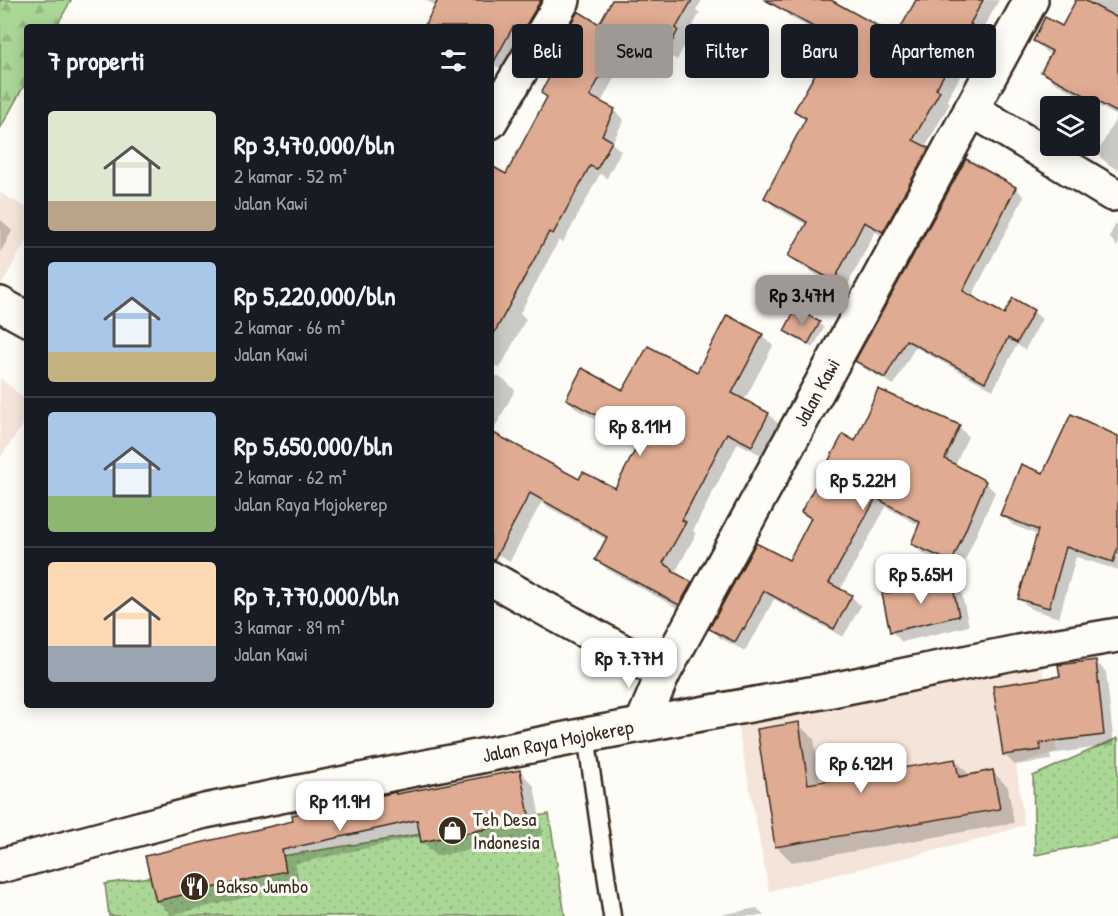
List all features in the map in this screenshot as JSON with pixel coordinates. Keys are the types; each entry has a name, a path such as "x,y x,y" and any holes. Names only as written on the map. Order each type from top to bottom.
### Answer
{"street":[{"path":"494,115 563,0"},
{"name":"Jalan Kawi","path":"642,724 663,674 1031,0"},
{"path":"971,109 1112,194"},
{"path":"0,304 24,317"},
{"path":"494,580 663,674"},
{"name":"Jalan Raya Mojokerep","path":"0,866 205,811 642,724 1118,635"}],"lane":[{"path":"586,735 612,916"}],"shaded area":[{"path":"0,193 24,206 24,244 0,288"},
{"path":"0,378 24,398 24,423 0,458"},
{"path":"1040,656 1057,752 1016,764 1024,825 981,839 769,891 736,716"}],"green space":[{"path":"0,0 71,0 58,24 24,24 24,85 0,129"},
{"path":"1118,738 1118,839 1035,855 1033,776"},
{"path":"549,814 565,916 109,916 105,884"}],"building":[{"path":"438,0 541,0 527,24 512,24 512,29 494,62 494,24 426,24"},
{"path":"612,0 692,0 676,28 678,30 673,40 673,24 599,24"},
{"path":"765,0 831,0 874,24 870,24 870,78 942,78 936,89 940,91 913,140 929,148 883,232 864,222 834,281 788,256 807,222 764,198 806,118 794,111 813,78 858,78 858,24 808,24"},
{"path":"916,0 983,0 970,24 903,24"},
{"path":"1076,0 1084,0 1118,18 1118,113 1100,103 1100,96 1086,96 1041,72 1052,51 1033,41 1045,17 1062,26"},
{"path":"578,11 599,24 595,24 595,78 599,78 590,96 615,109 602,135 612,141 597,169 590,166 553,234 549,232 494,334 494,167 506,174 547,97 541,93 549,78 583,78 583,24 570,24"},
{"path":"966,159 1016,187 963,291 1004,314 1013,298 1034,310 1017,343 1008,338 985,382 906,340 885,378 855,361"},
{"path":"796,308 820,322 808,344 784,331"},
{"path":"727,315 763,334 732,393 769,413 752,446 727,433 682,520 686,522 663,563 692,582 679,605 595,560 607,537 530,493 494,560 494,433 579,479 583,472 615,488 641,439 566,399 582,368 623,390 648,346 697,372"},
{"path":"878,389 960,425 945,459 986,481 952,562 911,544 920,522 876,498 829,583 852,595 834,629 764,591 735,642 709,629 756,543 789,560 811,518 801,512 843,434 855,441"},
{"path":"1071,414 1118,436 1118,547 1113,562 1066,547 1049,608 1018,599 1038,530 1000,515 1021,464 1043,473"},
{"path":"951,578 959,616 890,632 882,594"},
{"path":"1096,660 1104,735 1040,743 1041,750 1003,755 993,686 1060,676 1058,665"},
{"path":"799,722 808,784 955,759 959,777 993,770 1000,809 775,847 757,729"},
{"path":"520,770 530,820 421,842 417,820 282,850 286,871 156,901 145,856 293,821 292,815 396,792 396,794"}],"place":[{"name":"Teh Desa Indonesia","path":"452,830"},
{"name":"Bakso Jumbo","path":"195,886"}]}
